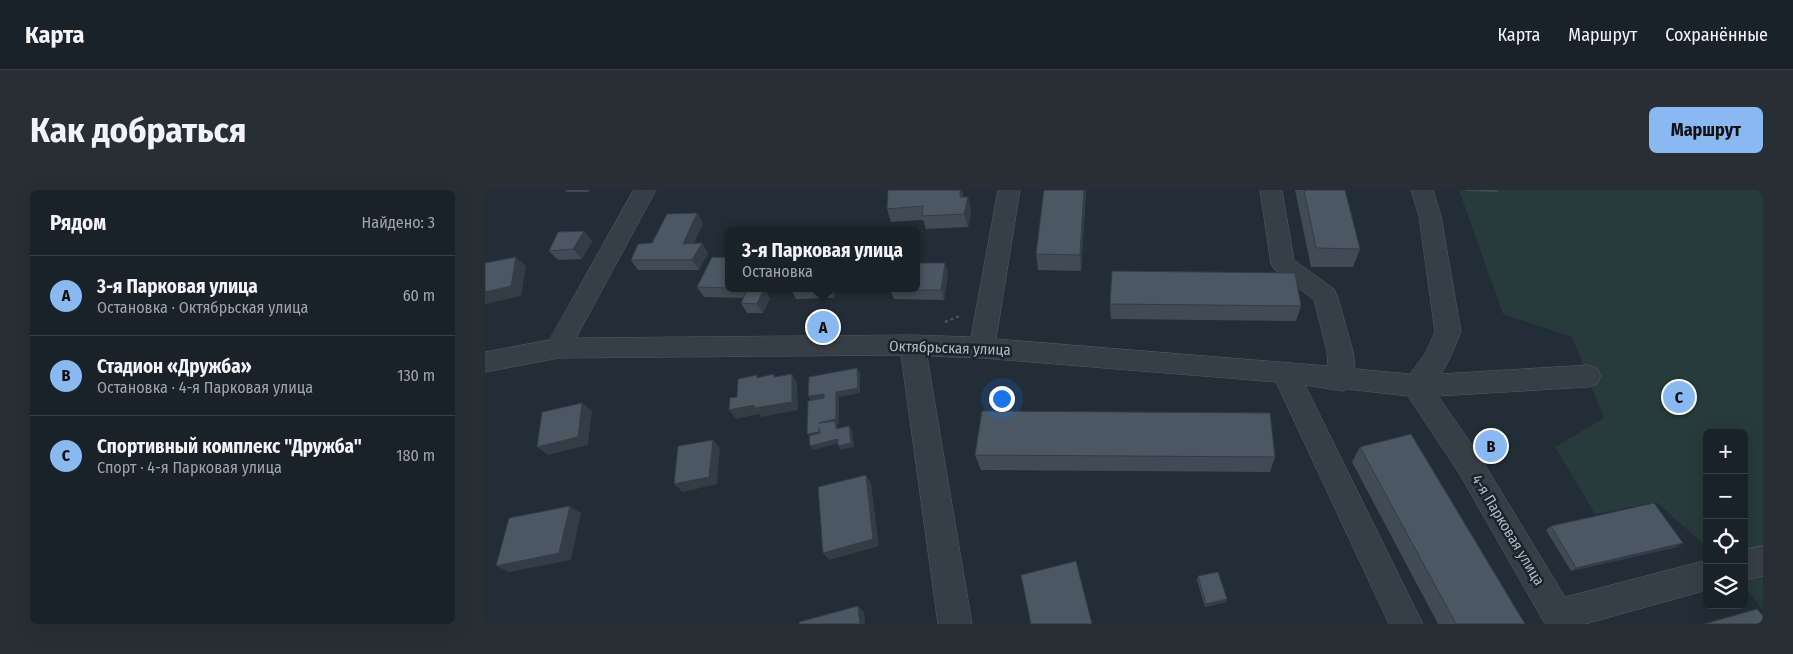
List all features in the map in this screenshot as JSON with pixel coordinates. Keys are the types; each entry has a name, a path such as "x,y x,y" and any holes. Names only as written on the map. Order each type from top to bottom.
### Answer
{"street":[{"path":"559,348 565,332 645,190"},
{"path":"982,348 1009,190"},
{"path":"1271,190 1283,264 1325,295 1340,351 1343,380"},
{"path":"1415,386 1436,360 1448,332 1430,216 1422,190"},
{"path":"912,345 955,624"},
{"name":"Октябрьская улица","path":"485,362 559,348 912,345 982,348 1285,372 1343,380 1415,386 1588,376"},
{"path":"1285,372 1406,624"},
{"name":"4-я Парковая улица","path":"1415,386 1469,464 1560,620"},
{"path":"1748,564 1763,561"},
{"path":"1560,620 1703,575"}],"green space":[{"path":"1459,190 1763,190 1763,610 1748,591 1748,429 1703,429 1703,543 1656,502 1595,514 1555,447 1604,418 1572,337 1503,314"}],"building":[{"path":"888,190 960,190 960,197 968,197 964,214 922,216 923,206 887,209"},
{"path":"1044,190 1084,190 1080,255 1036,254"},
{"path":"1304,190 1345,190 1360,249 1316,248"},
{"path":"697,213 683,244 702,243 692,260 631,260 638,244 652,243 667,214"},
{"path":"584,231 573,249 549,251 558,232"},
{"path":"516,257 511,286 485,292 485,263"},
{"path":"712,257 725,258 725,288 697,287"},
{"path":"920,263 945,263 941,290 920,290"},
{"path":"1112,271 1295,273 1301,306 1110,304"},
{"path":"746,292 762,292 757,304 741,303"},
{"path":"857,368 858,388 836,392 836,419 819,423 835,421 836,429 849,426 851,443 838,446 838,439 810,446 809,436 820,433 819,428 819,432 807,434 808,401 824,398 824,394 808,396 809,377"},
{"path":"774,374 774,377 792,374 792,402 755,408 754,405 729,410 730,398 737,397 738,379 757,375 757,378"},
{"path":"582,403 578,437 537,447 542,412"},
{"path":"982,411 1270,413 1275,457 975,455"},
{"path":"1411,434 1525,624 1456,624 1360,447"},
{"path":"713,440 709,477 674,484 678,446"},
{"path":"866,475 873,539 823,553 818,487"},
{"path":"1654,503 1683,543 1576,568 1551,526"},
{"path":"570,506 559,553 496,566 509,518"},
{"path":"1076,561 1092,624 1031,624 1021,575"},
{"path":"1218,572 1227,599 1206,604 1198,576"},
{"path":"858,606 860,624 799,624 799,622"},
{"path":"1757,609 1763,616 1763,624 1704,624"}],"place":[{"name":"3-я Парковая улица","path":"823,327"},
{"name":"Спортивный комплекс \"Дружба\"","path":"1679,397"},
{"name":"Стадион «Дружба»","path":"1491,446"}]}
